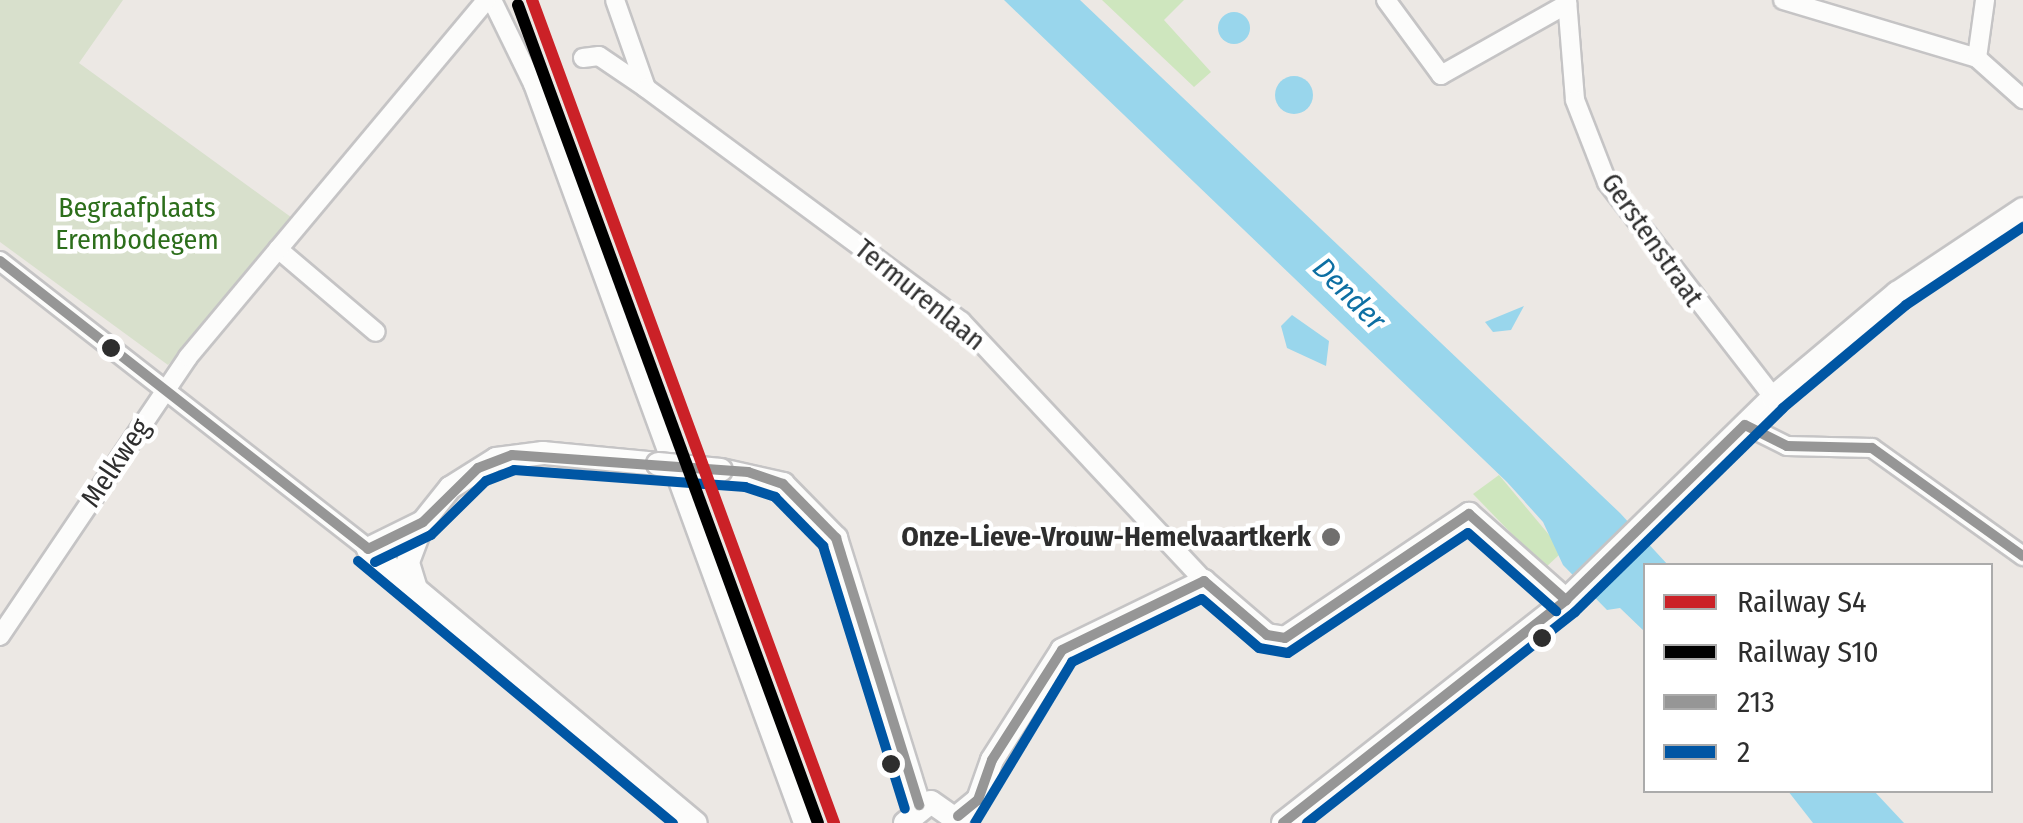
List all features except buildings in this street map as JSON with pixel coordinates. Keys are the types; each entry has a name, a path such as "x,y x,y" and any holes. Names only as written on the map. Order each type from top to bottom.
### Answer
{"street":[{"path":"489,0 508,32 803,823"},
{"name":"Melkweg","path":"0,636 168,385 489,0"},
{"path":"616,0 646,88"},
{"name":"Gerstenstraat","path":"1386,0 1441,75 1567,2 1574,100 1607,182 1773,397"},
{"path":"1783,0 1976,58 2023,99"},
{"path":"1976,58 1985,0"},
{"name":"Termurenlaan","path":"583,58 599,56 646,88 961,321 1204,581"},
{"path":"1283,823 1572,594 1773,397 1897,293 2023,209"},
{"path":"278,250 376,332"},
{"path":"0,261 168,385 696,823"},
{"path":"1745,424 1788,446 1872,448 2023,556"},
{"path":"416,590 408,562 423,522 450,488 512,455 722,470 783,484 836,538 912,814 942,803 959,819 978,800 992,760 1062,650 1204,581 1267,635 1286,638 1469,514 1572,594"},
{"path":"368,550 423,522"}],"green space":[{"name":"Begraafplaats Erembodegem","path":"0,0 123,0 79,63 295,220 168,365 0,242"},
{"path":"1102,0 1184,0 1164,20 1211,72 1194,87"},
{"path":"1499,475 1555,542 1559,555 1545,568 1473,494"}],"water":[{"name":"Dender","path":"1004,0 1080,0 1620,513 1666,563 1643,563 1643,630 1620,608 1607,610 1563,565 1543,522 1507,482"},
{"path":"1234,12 1245,17 1250,28 1245,39 1234,44 1223,39 1218,28 1223,17"},
{"path":"1294,76 1308,81 1313,95 1308,109 1294,114 1280,109 1275,95 1280,81"},
{"path":"1524,306 1511,330 1493,332 1485,322"},
{"path":"1292,315 1329,341 1326,366 1287,348 1281,326"},
{"path":"1790,793 1876,793 1904,823 1813,823"}],"rail line":[{"name":"S4","path":"532,0 834,823"},
{"name":"S10","path":"518,5 818,823"}],"transit line":[{"name":"2","path":"1307,823 1575,612 1783,408 1906,305 2023,227"},
{"name":"213","path":"0,261 368,549"},
{"name":"213","path":"1745,425 1787,446 1872,448 2023,556"},
{"name":"213","path":"1283,823 1566,600 1745,425"},
{"name":"213","path":"368,549 423,522 478,468 512,455 748,472 783,484 836,538 919,805"},
{"name":"2","path":"375,562 431,535 486,481 514,470 745,487 775,497 823,546 905,809"},
{"name":"213","path":"1469,514 1566,600"},
{"name":"213","path":"958,816 978,800 992,760 1062,650 1204,581 1267,635 1285,638 1469,514"},
{"name":"2","path":"975,823 1072,662 1202,599 1259,648 1288,653 1468,533 1556,611"},
{"name":"2","path":"358,561 673,823"}],"place":[{"name":"Onze-Lieve-Vrouw-Hemelvaartkerk","path":"1331,537"}]}
